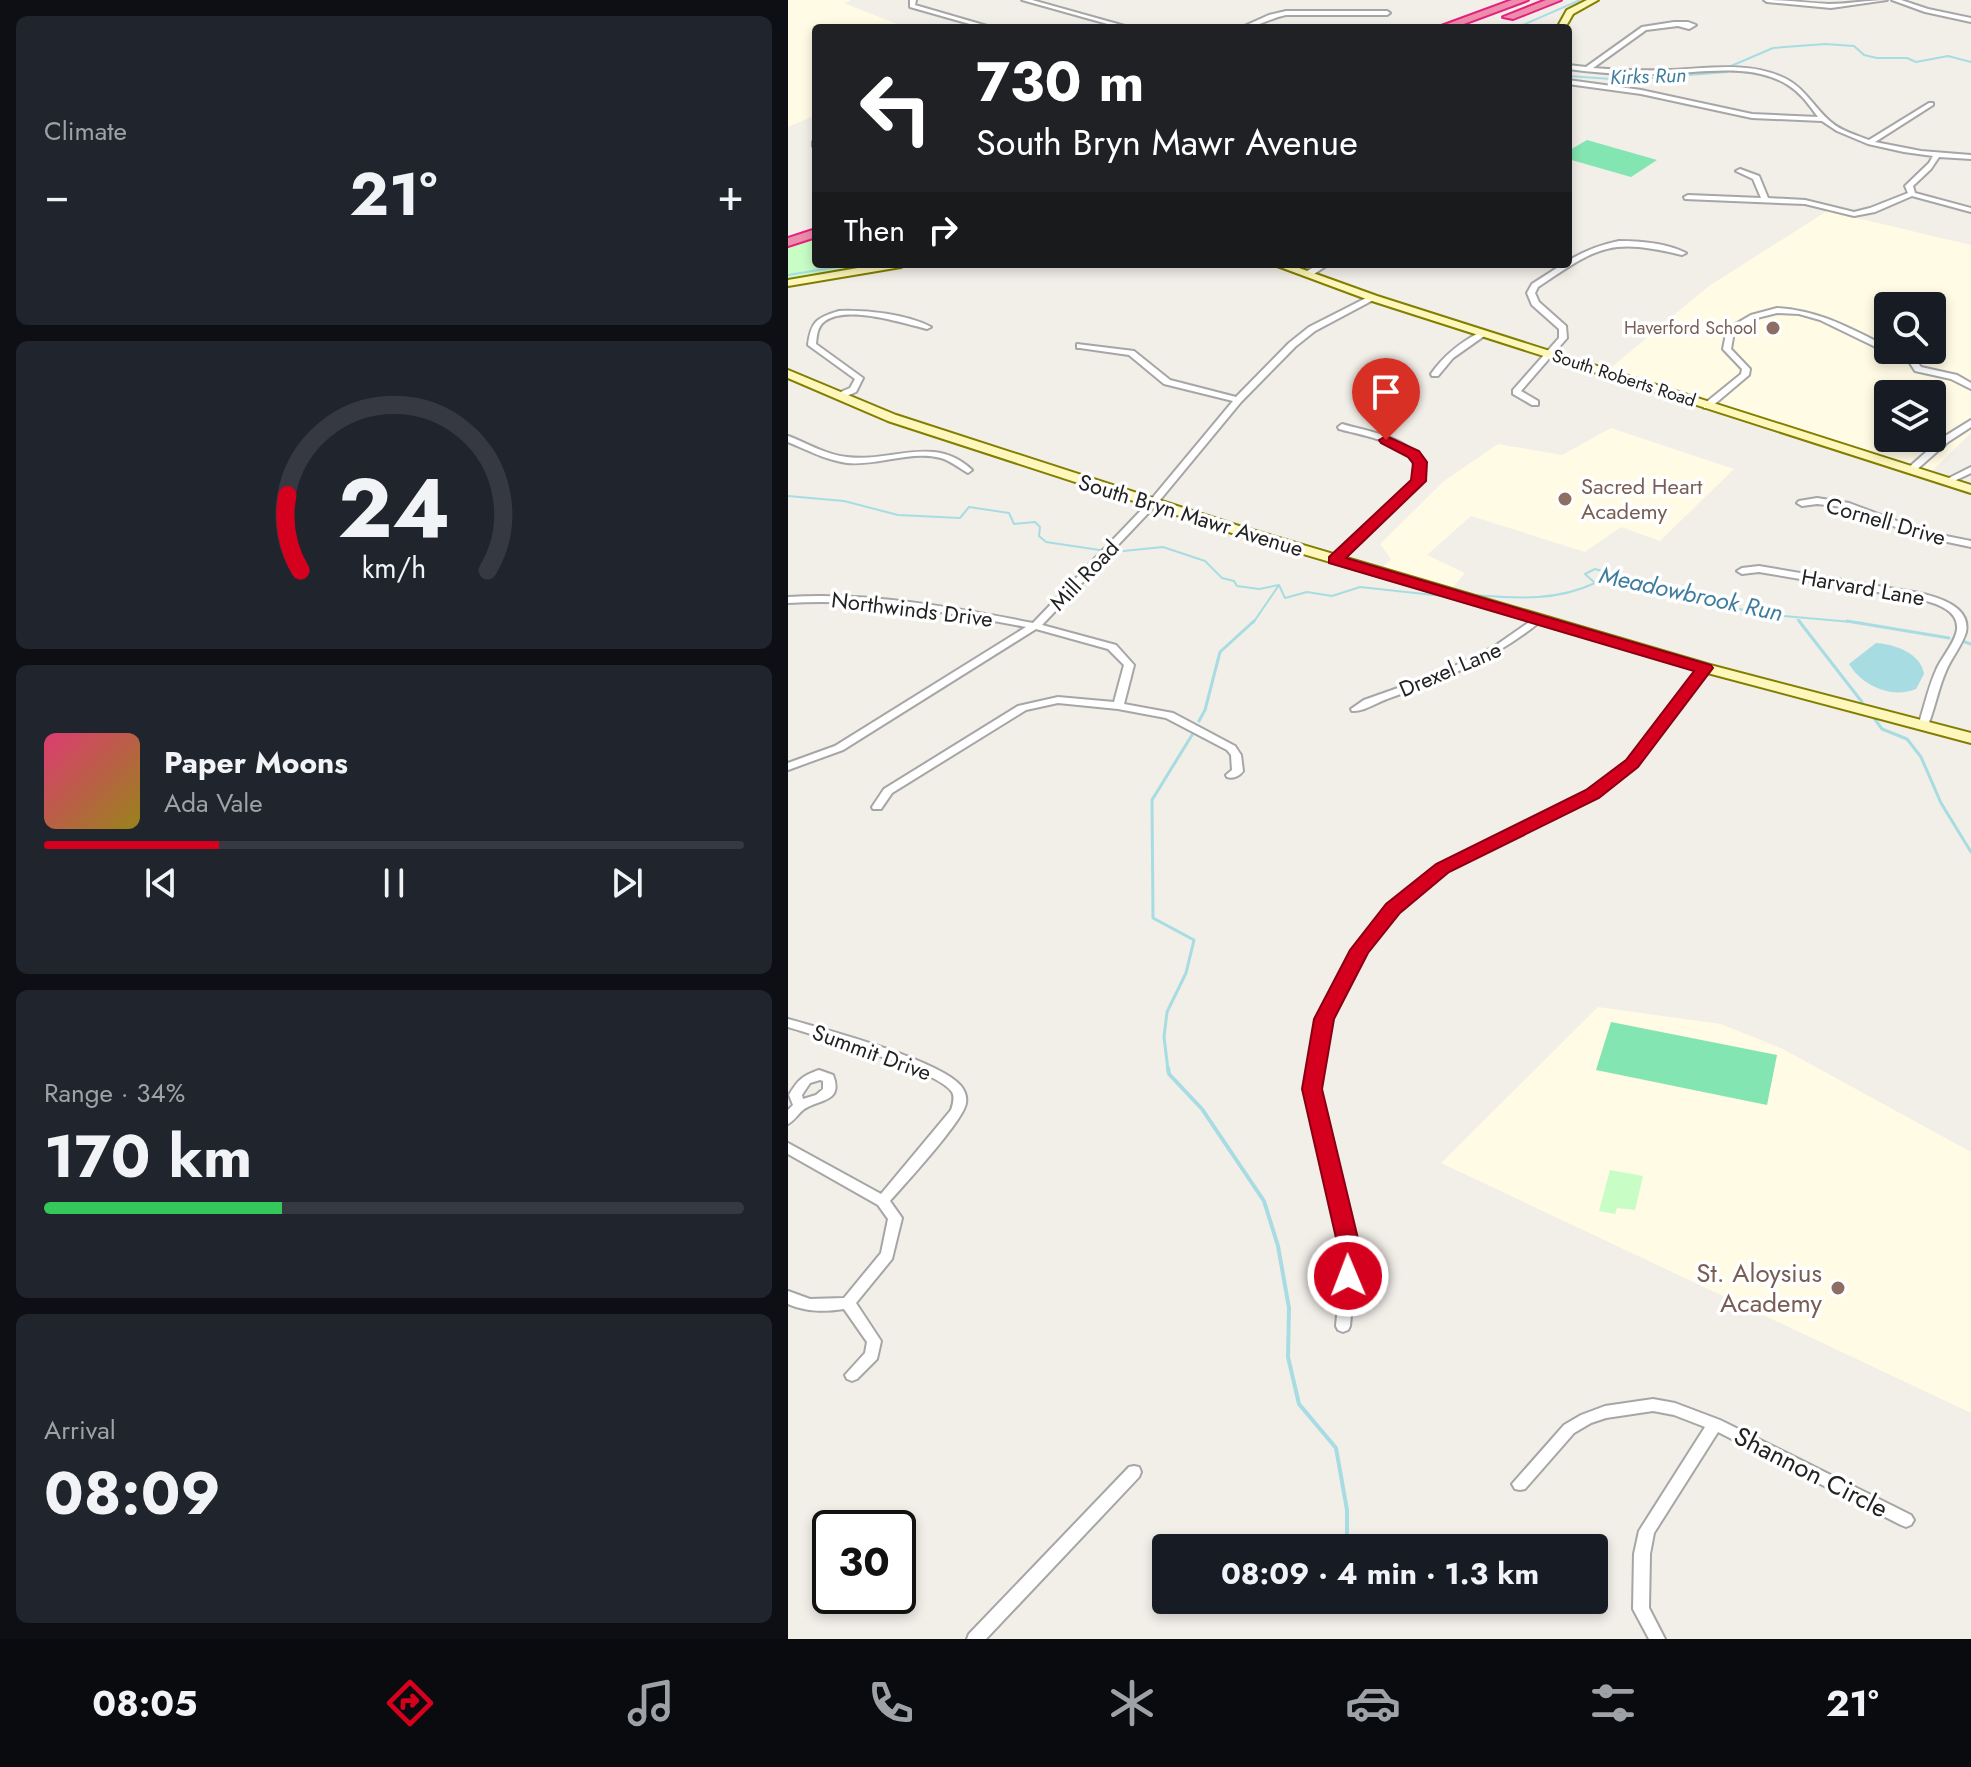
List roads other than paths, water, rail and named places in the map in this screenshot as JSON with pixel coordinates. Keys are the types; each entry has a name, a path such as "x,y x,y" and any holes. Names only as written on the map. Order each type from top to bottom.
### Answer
{"highway":[{"path":"1454,24 1523,0"},
{"path":"1490,24 1556,0"},
{"path":"788,228 812,221"},
{"path":"788,242 812,234"}],"main road":[{"path":"1563,24 1570,12 1594,0"},
{"path":"788,283 877,268"},
{"name":"South Roberts Road","path":"1290,268 1483,334 1971,489"},
{"name":"South Bryn Mawr Avenue","path":"788,374 892,418 1152,504 1705,668 1924,723 1971,738"}],"street":[{"path":"913,0 912,6 977,24"},
{"path":"1025,0 1114,24"},
{"path":"1767,0 1831,6 1884,0"},
{"path":"1895,0 1927,11 1971,20"},
{"path":"1252,24 1286,13 1387,13"},
{"path":"1588,69 1644,28 1679,24"},
{"path":"1572,67 1646,72 1720,68 1765,73 1788,80 1799,88 1825,119 1839,130 1904,151 1971,157"},
{"path":"1572,83 1641,92 1752,116 1825,119"},
{"path":"1872,141 1931,104"},
{"path":"1912,194 1909,186 1915,177 1933,165 1937,154"},
{"path":"1740,171 1756,178 1766,201"},
{"path":"1688,197 1805,202 1854,214 1912,194 1971,210"},
{"path":"1572,262 1594,247 1608,244 1654,245 1682,253"},
{"path":"1308,274 1318,268"},
{"path":"1535,403 1516,392 1563,338 1563,328 1535,303 1531,293 1535,286 1562,268"},
{"name":"Mill Road","path":"788,767 839,748 1035,626 1152,504 1238,400 1292,345 1312,329 1373,298"},
{"path":"1707,406 1745,375 1746,369 1727,349 1730,331 1747,320 1778,311 1807,311 1818,315 1852,334 1878,343 1885,351 1911,358 1918,369 1954,377 1971,386"},
{"path":"839,396 853,390 859,378 812,345 811,337 816,325 830,316 860,313 927,327"},
{"path":"1435,374 1452,354 1483,334"},
{"path":"1080,346 1131,353 1167,382 1238,400"},
{"path":"1911,470 1971,423"},
{"path":"1335,560 1418,481 1421,471 1420,462 1414,454 1400,446 1342,427"},
{"path":"788,439 848,460 937,454 959,461 968,470"},
{"path":"1947,481 1971,470"},
{"name":"Cornell Drive","path":"1802,503 1813,500 1861,509 1913,531 1971,544"},
{"name":"Harvard Lane","path":"1742,571 1759,569 1919,596 1953,610 1961,619 1962,630 1943,666 1924,723"},
{"name":"Northwinds Drive","path":"788,600 820,598 941,608 1035,626 1112,647 1129,665 1118,706"},
{"name":"Drexel Lane","path":"1356,709 1485,659 1512,642 1538,619"},
{"path":"1343,1326 1350,1251 1312,1089 1324,1019 1360,950 1393,909 1443,868 1592,794 1632,764 1705,668"},
{"path":"877,807 888,791 1022,708 1058,700 1169,715 1221,741 1236,755 1238,771 1231,775"},
{"name":"Summit Drive","path":"788,1023 917,1067 940,1077 958,1091 961,1099 957,1112 883,1201"},
{"path":"788,1119 799,1105"},
{"path":"788,1148 883,1201 895,1218 887,1255 848,1303 822,1306 799,1304 788,1297"},
{"path":"848,1303 874,1341 872,1355 852,1375"},
{"name":"Shannon Circle","path":"1520,1484 1569,1429 1605,1412 1653,1405 1675,1409 1715,1424 1906,1520"},
{"path":"1657,1639 1641,1609 1642,1554 1647,1531 1715,1424"},
{"path":"975,1639 1134,1472"}],"water":[{"path":"1876,643 1891,645 1918,660 1924,674 1916,689 1888,691 1870,684 1855,672 1849,664"}],"waterway":[{"path":"1525,24 1580,0"},
{"name":"Kirks Run","path":"1731,66 1773,48 1825,44 1854,46 1864,55 1877,58 1907,58 1916,62 1948,56 1971,62"},
{"name":"Kirks Run","path":"1572,76 1626,80 1727,72"},
{"path":"788,275 831,268"},
{"name":"Meadowbrook Run","path":"788,496 844,501 898,515 960,518 969,507 1009,513 1014,524 1035,522 1040,527 1039,536 1046,542 1113,552 1163,547 1205,561 1222,578 1234,581 1237,586 1259,589 1279,585"},
{"name":"Meadowbrook Run","path":"1472,595 1519,598 1565,593 1595,583 1585,574 1595,569 1682,592 1704,594 1728,607 1796,617"},
{"path":"1253,623 1279,585"},
{"name":"Meadowbrook Run","path":"1279,585 1285,598 1307,592 1332,596 1360,587 1452,597"},
{"name":"Meadowbrook Run","path":"1796,617 1855,622"},
{"name":"Meadowbrook Run","path":"1796,617 1801,623"},
{"path":"1199,721 1205,710 1220,652 1254,621"},
{"path":"1799,621 1862,702"},
{"name":"Meadowbrook Run","path":"1847,621 1855,622"},
{"name":"Meadowbrook Run","path":"1855,622 1863,623"},
{"name":"Meadowbrook Run","path":"1855,622 1949,638"},
{"name":"Meadowbrook Run","path":"1965,642 1971,644"},
{"path":"1871,714 1882,729 1907,739 1921,757 1941,803 1971,852"},
{"path":"1168,1070 1164,1037 1167,1012 1186,973 1194,940 1153,918 1152,800 1192,735"},
{"path":"1168,1068 1169,1074 1202,1109 1264,1201 1278,1246 1289,1308 1288,1357 1299,1404 1336,1448 1347,1510 1347,1534"}],"place":[{"name":"Haverford School","path":"1773,328"},
{"name":"Sacred Heart Academy","path":"1565,499"},
{"name":"St. Aloysius Academy","path":"1838,1288"}]}
